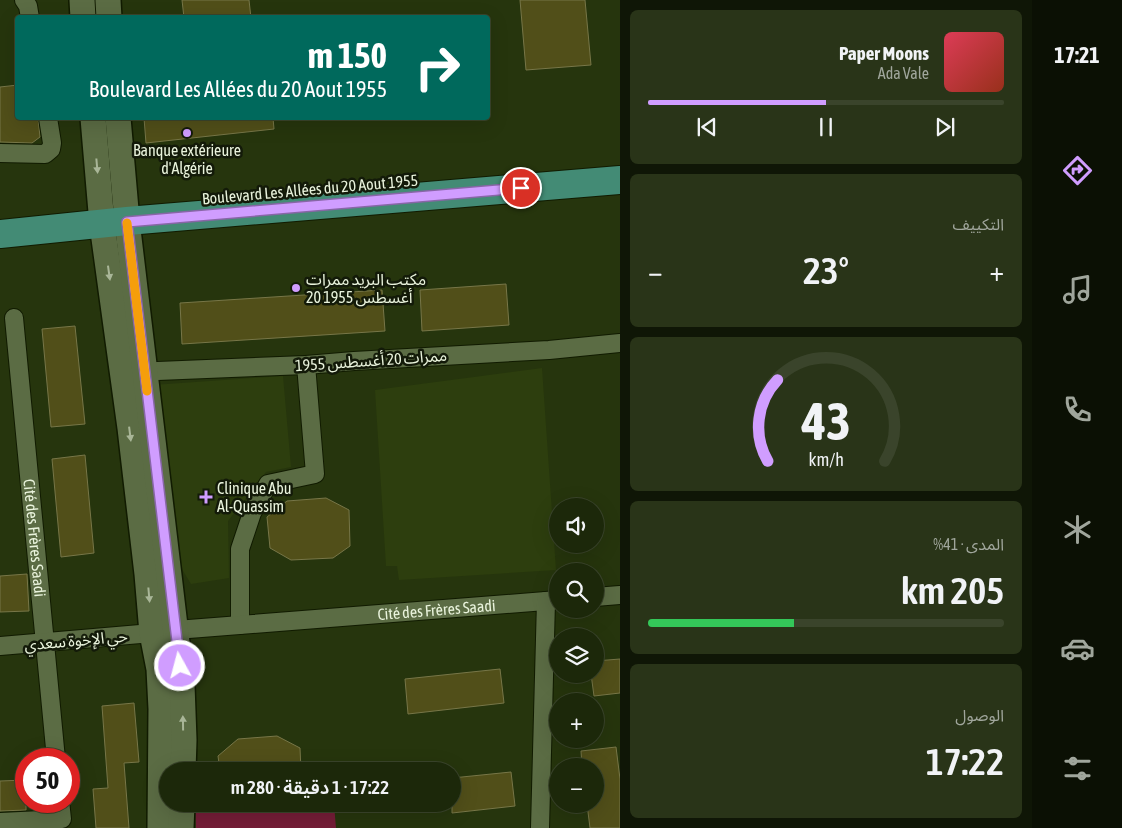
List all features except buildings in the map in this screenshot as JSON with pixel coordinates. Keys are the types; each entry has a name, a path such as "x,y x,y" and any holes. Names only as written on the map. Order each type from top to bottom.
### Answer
{"main road":[{"path":"82,0 83,15"},
{"path":"108,0 109,15"},
{"path":"93,120 114,214 134,372 147,574 182,685 184,740 183,762"},
{"path":"114,214 118,120"},
{"name":"Boulevard Les Allées du 20 Aout 1955","path":"0,234 114,214 620,163"},
{"name":"Boulevard Les Allées du 20 Aout 1955","path":"0,217 114,214 620,180"},
{"path":"160,828 161,709 159,669 164,632"},
{"path":"181,828 182,812"}],"street":[{"path":"24,0 28,6 30,15"},
{"path":"0,153 45,154 51,149 52,143 48,120"},
{"name":"Cité des Frères Saadi","path":"14,318 55,748"},
{"name":"ممرات 20 أغسطس 1955","path":"134,372 306,365 549,350 620,343"},
{"path":"240,625 240,549 252,513 268,484 315,474 306,365"},
{"path":"604,596 620,595"},
{"name":"Cité des Frères Saadi","path":"164,632 549,601"},
{"name":"Cité des Frères Saadi","path":"540,828 551,618"},
{"name":"حي الإخوة سعدي","path":"0,646 164,632"},
{"path":"0,822 62,819 61,813"}],"shaded area":[{"path":"542,368 551,498 549,498 549,553 555,553 556,563 549,563 549,570 399,580 397,566 386,566 375,390"},
{"name":"Clinique Abu Al-Quassim","path":"283,376 291,467 266,472 228,521 229,578 191,584 177,561 153,385"},
{"path":"195,812 335,812 336,828 196,828"}],"slow traffic":[{"path":"127,223 147,391"}],"place":[{"name":"Banque extérieure d'Algérie","path":"187,133"},
{"name":"مكتب البريد ممرات 20 أغسطس 1955","path":"296,288"},
{"name":"Clinique Abu Al-Quassim","path":"206,497"}],"route":[{"path":"180,666 127,222 521,188"}]}
